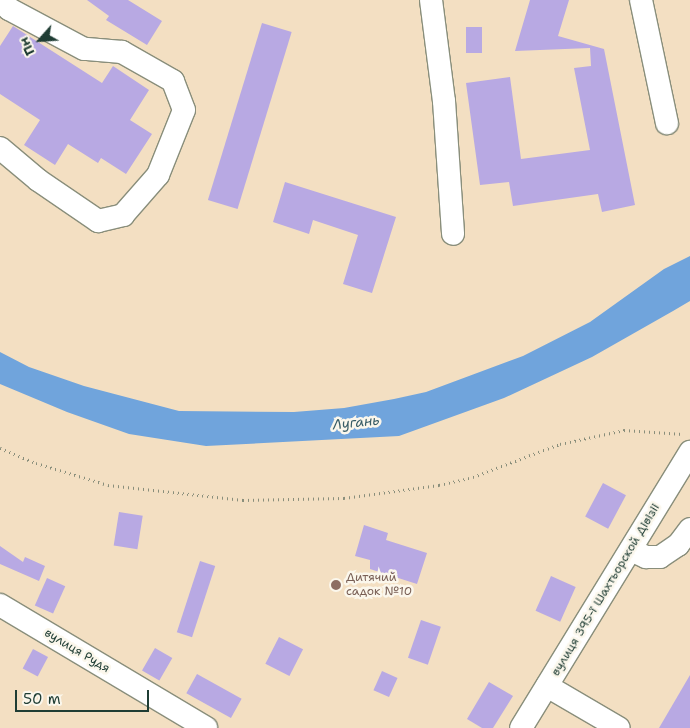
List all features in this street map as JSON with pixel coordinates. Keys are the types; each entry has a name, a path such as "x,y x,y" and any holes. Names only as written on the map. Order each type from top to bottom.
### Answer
{"street":[{"path":"431,0 444,101 453,234"},
{"path":"641,0 667,123"},
{"path":"0,148 38,180 98,221 123,215 158,174 184,110 173,81 122,52 84,49 4,10"},
{"name":"вулиця 395-ї Шахтьорской Дівізіі","path":"521,728 690,452"},
{"path":"631,550 646,557 660,557 678,545 690,529"},
{"name":"вулиця Рудя","path":"0,605 206,728"},
{"path":"547,686 619,728"}],"path":[{"path":"0,448 36,463 108,485 243,500 344,498 439,485 474,478 560,444 624,430 690,434"}],"water":[{"name":"Лугань","path":"690,256 690,301 592,357 504,398 399,436 206,446 129,434 67,412 0,384 0,352 29,367 84,386 179,411 294,412 344,408 394,399 426,392 523,356 590,322 664,269"}],"building":[{"path":"87,0 128,0 162,21 147,45 106,20 109,16"},
{"path":"530,0 569,0 558,36 604,49 635,205 602,212 598,194 513,206 509,182 480,185 466,83 510,77 521,159 590,150 574,68 591,66 590,48 515,51"},
{"path":"262,23 292,32 238,209 208,200"},
{"path":"13,26 102,83 113,66 149,90 130,120 152,134 126,174 101,158 98,163 68,144 55,165 24,145 40,120 0,94 0,46"},
{"path":"466,27 482,27 482,53 466,53"},
{"path":"285,182 396,217 372,293 343,284 358,235 313,220 309,234 273,222"},
{"path":"603,483 626,495 608,529 585,517"},
{"path":"119,512 143,516 137,549 114,546"},
{"path":"364,525 388,533 386,540 427,553 417,584 370,569 370,560 355,556"},
{"path":"0,546 23,562 25,557 45,566 39,581 0,564"},
{"path":"200,561 215,566 192,637 177,632"},
{"path":"551,576 576,587 560,622 536,611"},
{"path":"47,578 65,586 53,614 35,605"},
{"path":"421,620 441,627 428,665 408,658"},
{"path":"279,637 303,649 289,676 265,664"},
{"path":"155,648 172,658 159,681 142,671"},
{"path":"33,649 48,657 38,676 23,668"},
{"path":"382,671 398,678 389,697 373,690"},
{"path":"197,674 242,699 231,718 186,693"},
{"path":"690,675 690,728 659,728"},
{"path":"489,682 513,696 493,728 482,728 467,719"}],"place":[{"name":"Дитячий садок №10","path":"336,585"}]}
